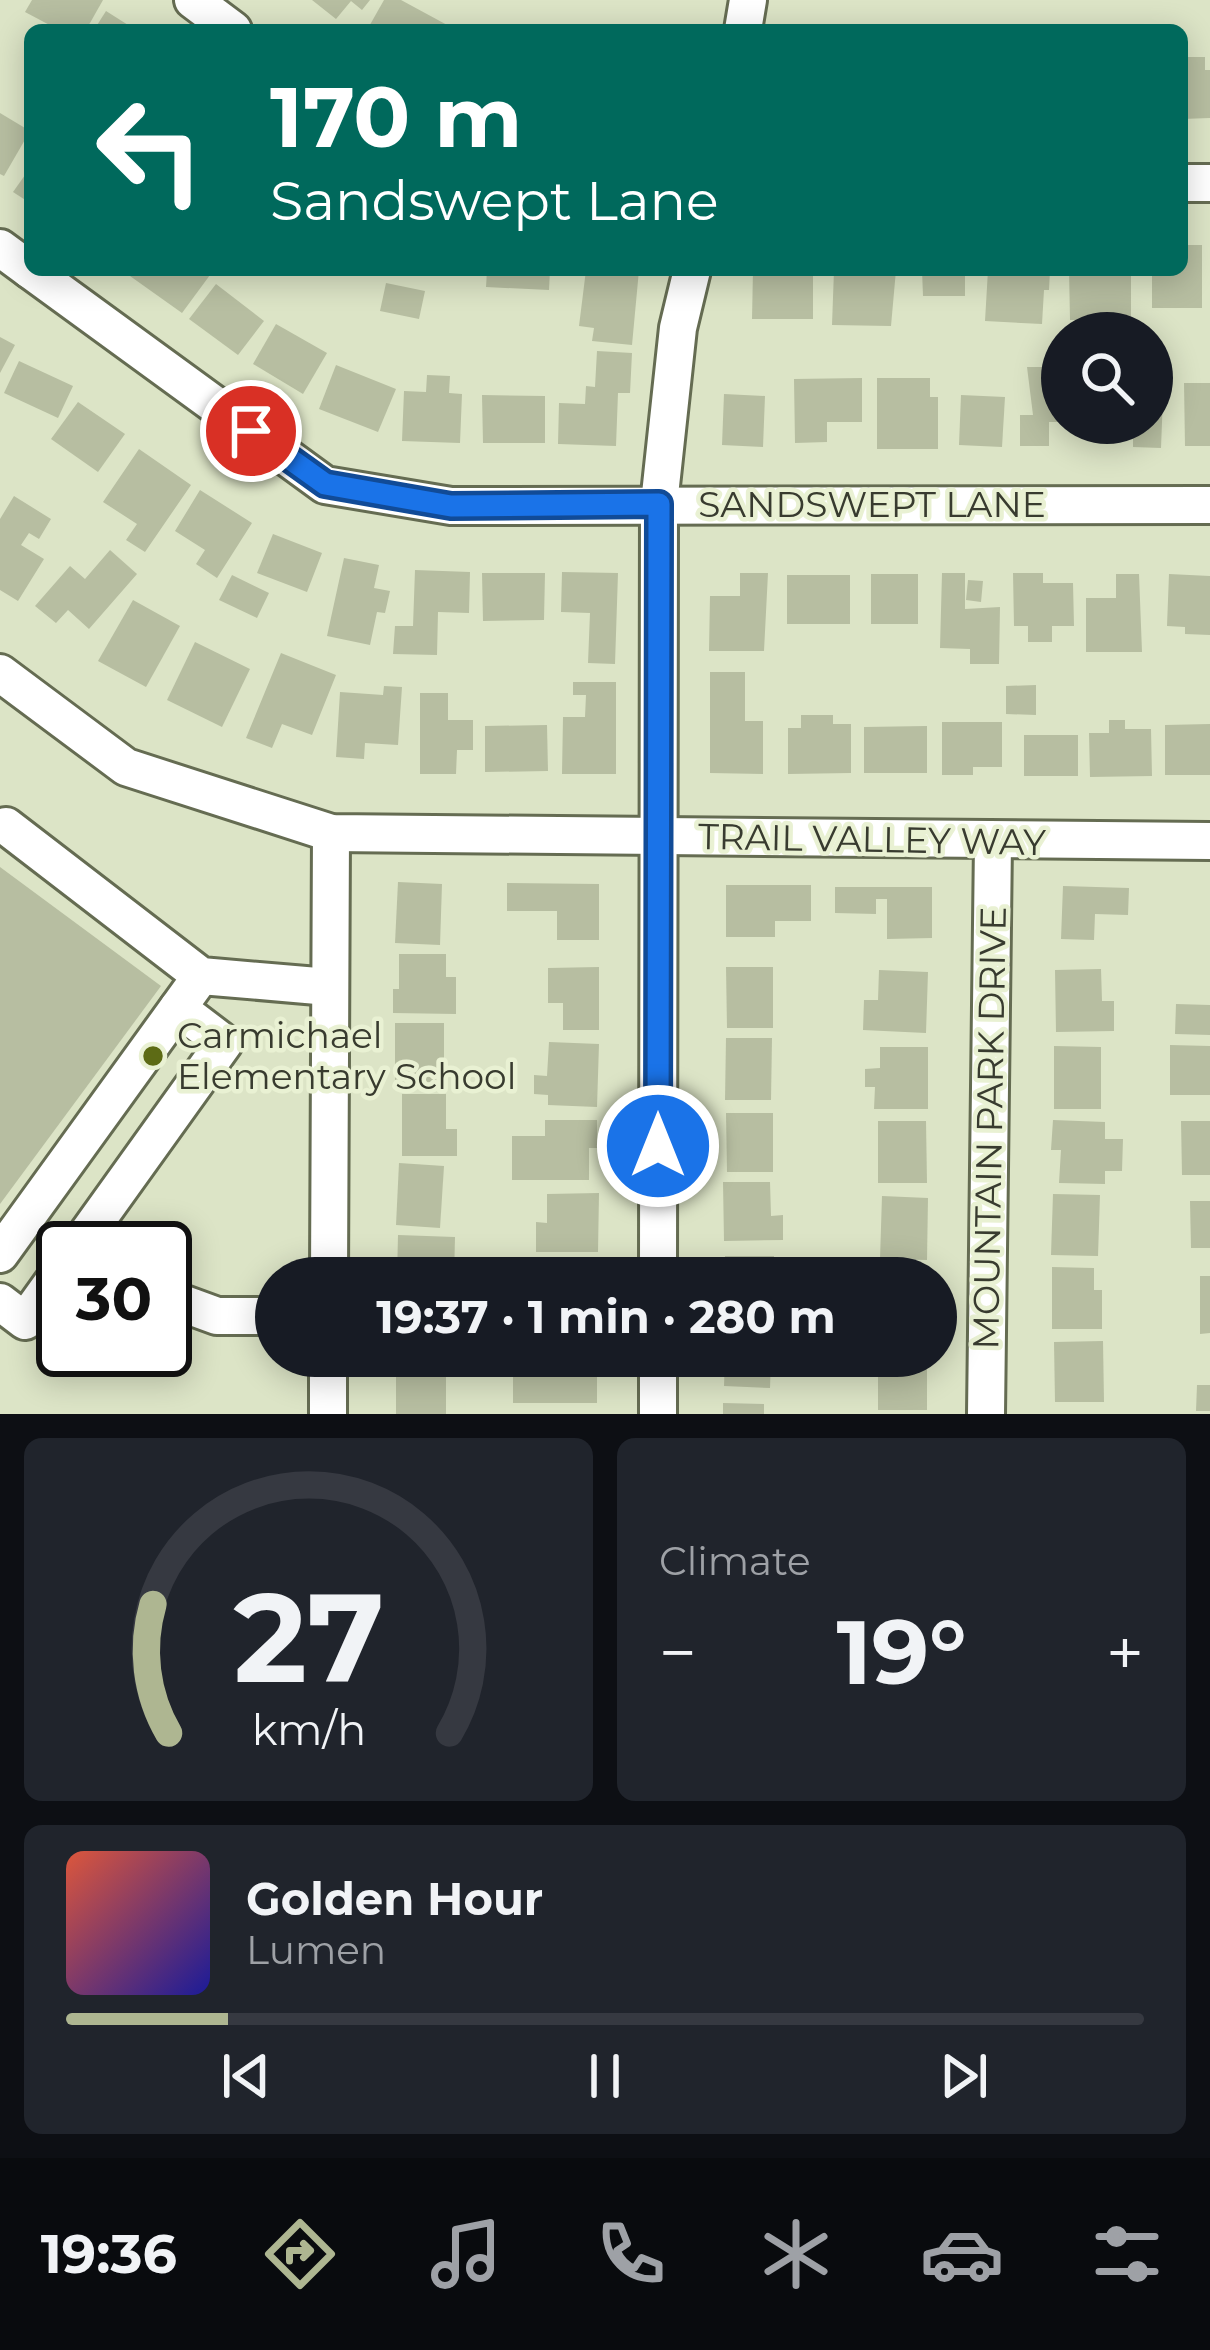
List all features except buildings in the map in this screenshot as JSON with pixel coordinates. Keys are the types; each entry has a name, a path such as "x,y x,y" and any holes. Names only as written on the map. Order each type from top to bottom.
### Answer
{"street":[{"path":"193,0 225,24"},
{"name":"SANDSWEPT LANE","path":"38,276 325,484 451,506 1210,505"},
{"path":"658,1257 659,504 678,328 691,276"},
{"name":"TRAIL VALLEY WAY","path":"0,673 126,767 332,833 1210,841"},
{"path":"6,826 201,976 329,987"},
{"path":"329,1257 332,833"},
{"name":"MOUNTAIN PARK DRIVE","path":"986,1414 993,842"},
{"path":"0,1254 201,976"},
{"path":"100,1221 224,1043 178,1008"},
{"path":"38,1200 56,1221"},
{"path":"0,1302 26,1321 36,1308"},
{"path":"192,1307 217,1316 255,1316"},
{"path":"328,1377 328,1414"},
{"path":"658,1377 658,1414"}],"place":[{"name":"Carmichael Elementary School","path":"153,1056"}],"route":[{"path":"251,431 325,484 451,506 659,504 658,1146"}]}
